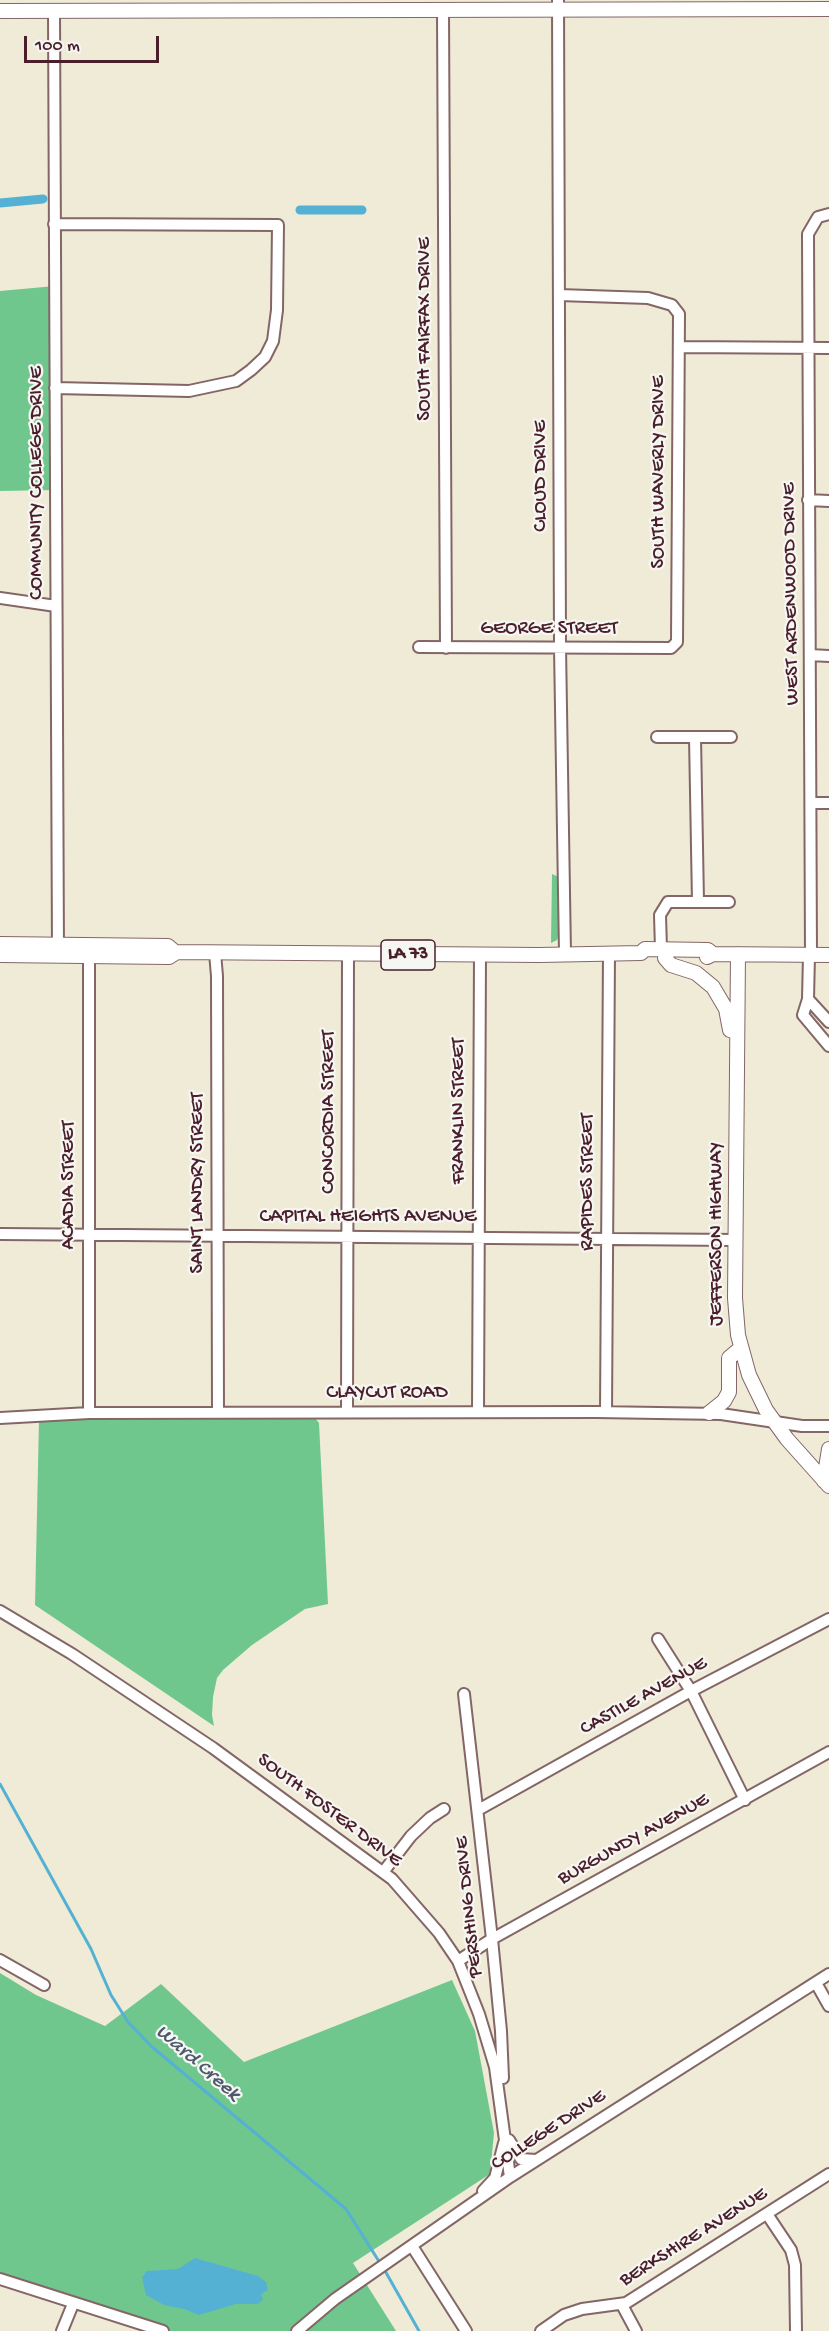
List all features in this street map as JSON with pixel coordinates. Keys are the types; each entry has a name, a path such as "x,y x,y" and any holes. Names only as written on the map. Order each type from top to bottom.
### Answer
{"main road":[{"path":"0,11 54,11 121,5 327,5 443,10 559,5 829,9"},
{"name":"LA 73","path":"0,944 58,950 89,956 169,957 175,952"},
{"path":"89,956 95,949 122,949 128,946"},
{"name":"LA 73","path":"0,955 128,946 168,946 175,952 348,955 641,953 645,949 663,954"},
{"path":"663,954 709,957 713,954 829,955"},
{"path":"663,954 671,965 696,973 713,987 726,1009 730,1030 737,1034"},
{"name":"JEFFERSON HIGHWAY","path":"738,954 735,1305 741,1348 754,1387 774,1422 827,1483"},
{"path":"709,1413 724,1401 729,1392 729,1358 741,1348"},
{"path":"827,1483 829,1449"}],"street":[{"name":"CLOUD DRIVE","path":"559,5 560,647 565,953"},
{"name":"SOUTH FAIRFAX DRIVE","path":"443,10 446,648"},
{"name":"COMMUNITY COLLEGE DRIVE","path":"54,11 58,950"},
{"name":"WEST ARDENWOOD DRIVE","path":"829,214 818,217 808,234 810,348 808,500 812,802 810,955 808,999 803,1015 829,1046"},
{"path":"54,224 278,225 277,310 273,341 265,357 236,381 189,391 55,388"},
{"name":"SOUTH WAVERLY DRIVE","path":"559,295 648,298 672,304 678,314 677,642"},
{"path":"679,347 829,348"},
{"path":"808,500 829,501"},
{"path":"0,598 56,606"},
{"name":"GEORGE STREET","path":"419,647 671,648 677,642"},
{"path":"810,655 829,656"},
{"path":"657,737 731,737"},
{"path":"695,737 698,902"},
{"path":"812,802 829,803"},
{"path":"663,954 660,915 669,902 729,902"},
{"name":"SAINT LANDRY STREET","path":"215,953 217,976 218,1412"},
{"name":"RAPIDES STREET","path":"606,1412 609,953"},
{"name":"CONCORDIA STREET","path":"347,1412 348,955"},
{"name":"FRANKLIN STREET","path":"478,1412 480,955"},
{"name":"ACADIA STREET","path":"89,956 89,1413"},
{"path":"808,999 829,1022"},
{"name":"CAPITAL HEIGHTS AVENUE","path":"0,1234 736,1240"},
{"name":"CLAYCUT ROAD","path":"0,1418 89,1413 606,1412 709,1413 774,1422 829,1426"},
{"name":"SOUTH FOSTER DRIVE","path":"0,1611 72,1654 213,1748 384,1871 440,1933 458,1961 488,2040 504,2117 510,2177"},
{"name":"CASTILE AVENUE","path":"478,1810 691,1690 829,1618"},
{"path":"658,1639 691,1690 745,1800"},
{"name":"PERSHING DRIVE","path":"464,1694 501,2031 504,2117"},
{"name":"BURGUNDY AVENUE","path":"458,1961 492,1939 829,1752"},
{"path":"384,1871 411,1836 430,1818 444,1809"},
{"path":"0,1960 44,1985"},
{"name":"COLLEGE DRIVE","path":"297,2331 335,2299 510,2177 829,1974"},
{"path":"816,1983 829,2006"},
{"path":"505,2131 521,2159 537,2160"},
{"path":"466,2208 495,2178 505,2131"},
{"name":"BERKSHIRE AVENUE","path":"541,2331 564,2315 582,2309 622,2305 829,2174"},
{"path":"767,2214 790,2250 795,2265 795,2331"},
{"path":"412,2246 466,2331"},
{"path":"0,2279 163,2331"},
{"path":"62,2331 73,2304"},
{"path":"622,2305 636,2331"}],"green space":[{"path":"55,286 56,490 0,491 0,291"},
{"path":"552,874 559,877 559,935 557,940 551,943"},
{"path":"315,1418 319,1423 328,1604 305,1609 252,1645 223,1670 217,1678 213,1697 214,1726 35,1605 39,1420"},
{"path":"0,1973 36,1995 105,2026 161,1984 244,2062 452,1980 475,2031 494,2133 490,2174 353,2263 396,2331 150,2331 0,2280"}],"water":[{"path":"195,2258 258,2276 266,2282 268,2290 261,2294 263,2300 257,2304 236,2304 199,2315 164,2305 146,2295 142,2277 147,2271 178,2269"}],"waterway":[{"path":"0,203 43,199"},
{"path":"300,210 362,210"},
{"name":"Ward Creek","path":"0,1784 91,1949 111,1995 128,2022 151,2046 346,2209 380,2263"},
{"name":"Ward Creek","path":"384,2269 419,2331"}]}
